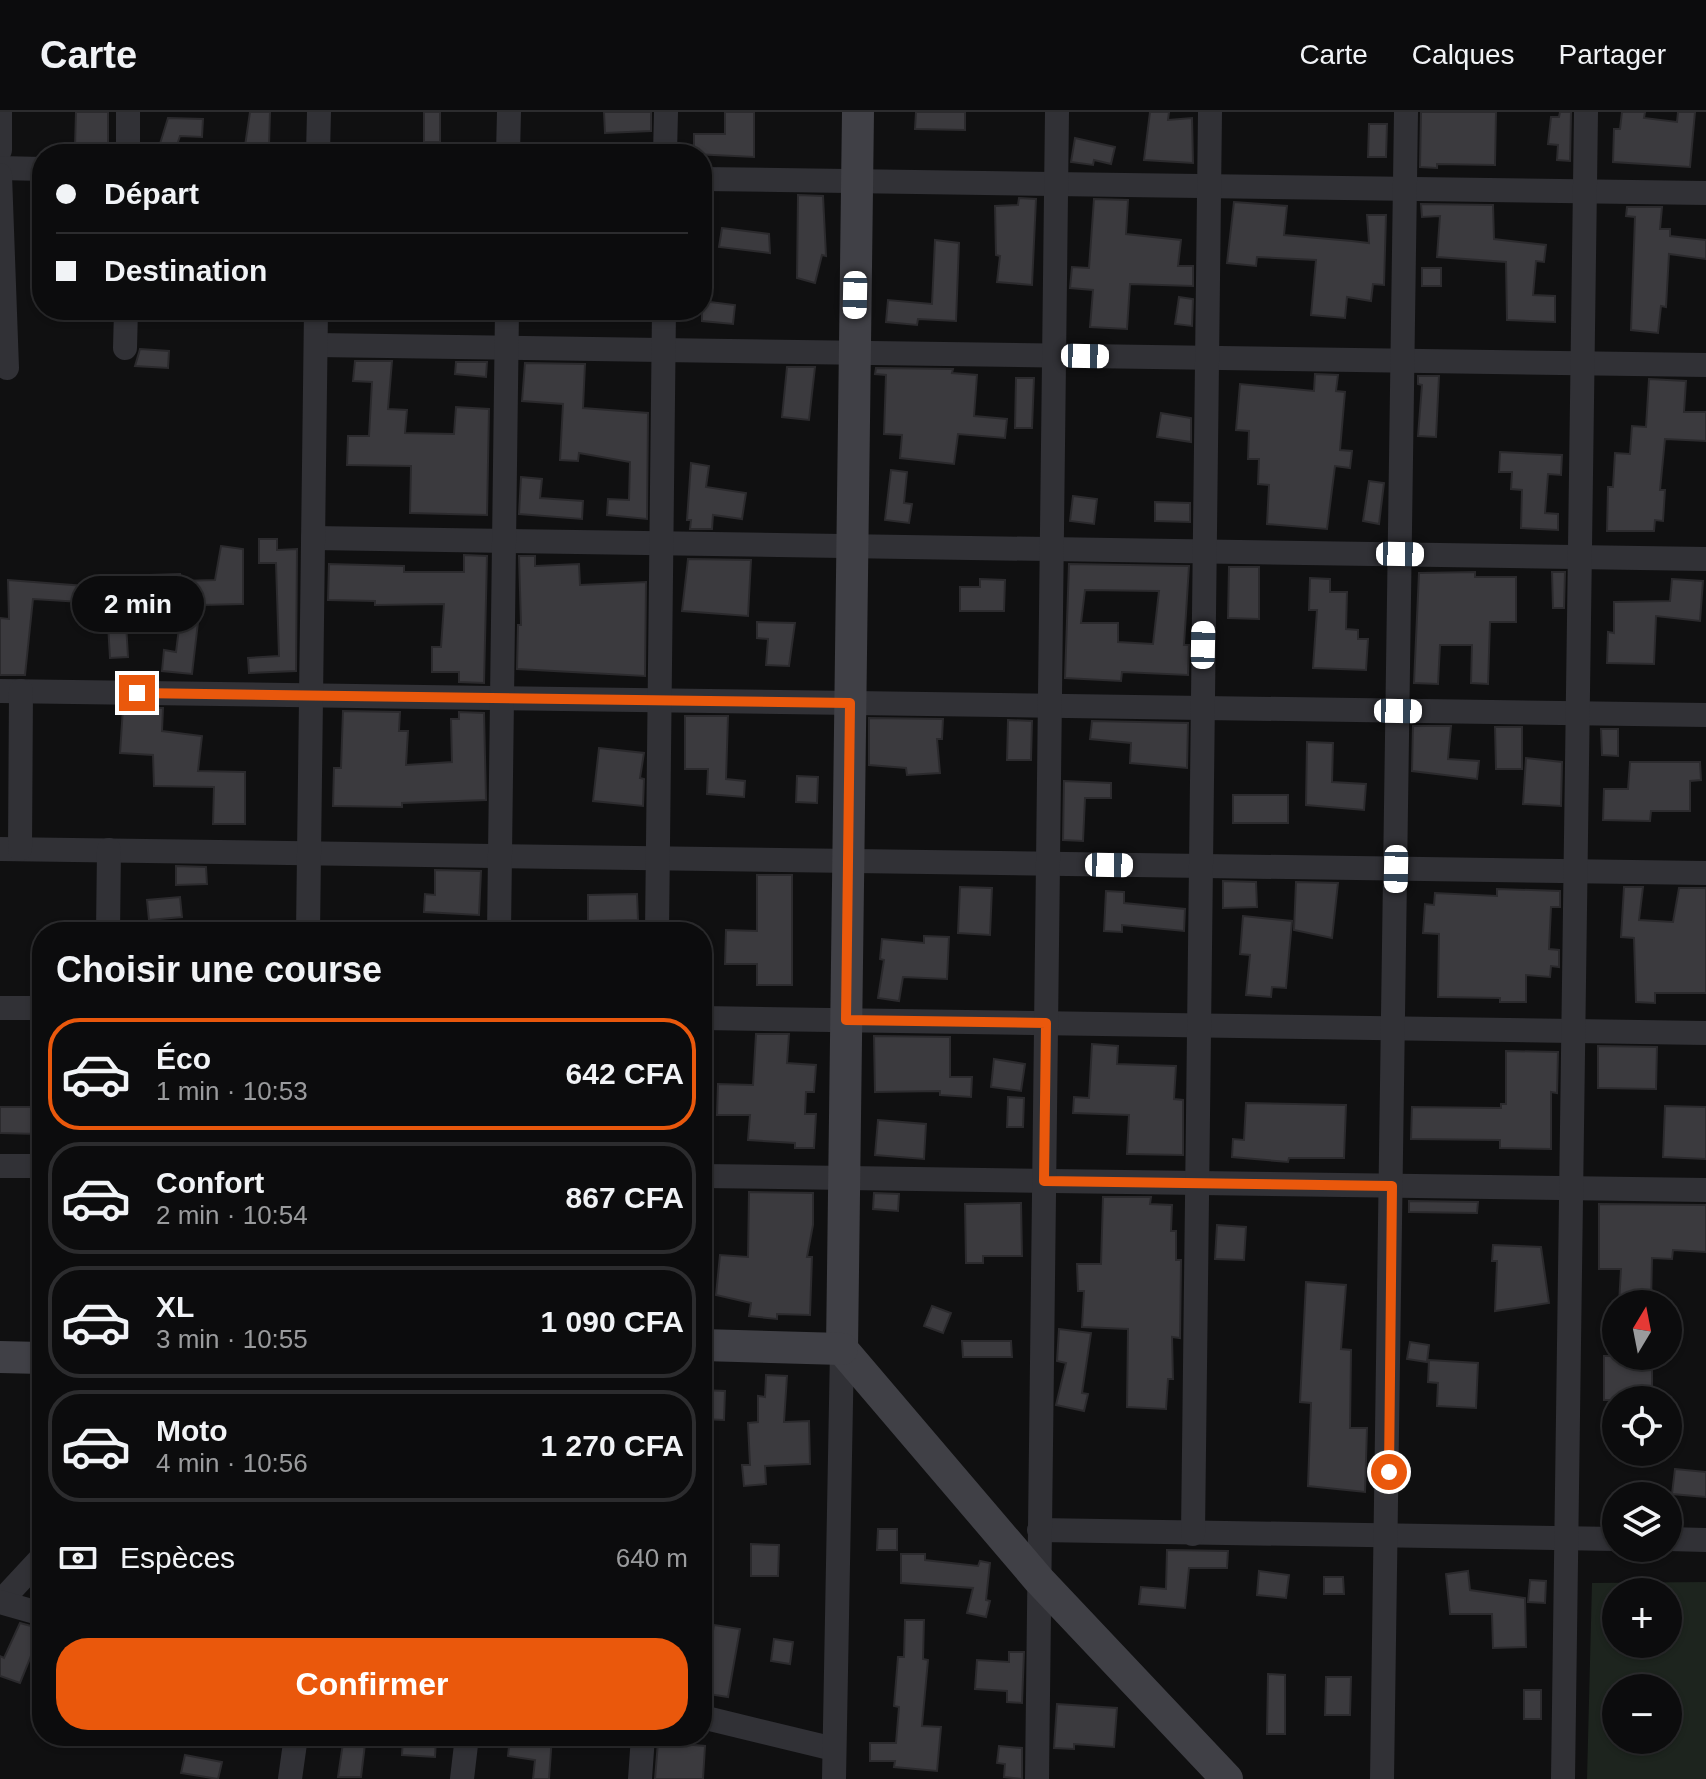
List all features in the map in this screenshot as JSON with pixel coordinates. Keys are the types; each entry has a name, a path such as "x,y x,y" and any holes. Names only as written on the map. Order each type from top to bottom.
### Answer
{"main road":[{"path":"858,112 842,1349 1039,1580 1222,1777"},
{"path":"712,1345 842,1349"},
{"path":"0,1357 32,1358"}],"street":[{"path":"0,112 0,150"},
{"path":"128,112 128,144"},
{"path":"318,144 319,112"},
{"path":"508,144 509,112"},
{"path":"665,144 666,112"},
{"path":"1037,1779 1057,112"},
{"path":"1193,1534 1210,112"},
{"path":"1382,1779 1388,1535 1406,112"},
{"path":"1563,1779 1586,112"},
{"path":"0,168 32,169"},
{"path":"0,175 7,368"},
{"path":"712,179 1706,193"},
{"path":"125,348 126,320"},
{"path":"308,922 316,320"},
{"path":"499,922 507,320"},
{"path":"657,922 664,320"},
{"path":"316,345 1706,365"},
{"path":"313,538 1706,559"},
{"path":"1706,715 11,691 10,849 1706,873"},
{"path":"108,922 109,850"},
{"path":"0,1008 32,1008"},
{"path":"712,1018 1706,1033"},
{"path":"0,1166 32,1166"},
{"path":"712,1176 1706,1190"},
{"path":"834,1779 842,1349"},
{"path":"1039,1530 1602,1539"},
{"path":"1682,1539 1706,1540"},
{"path":"32,1568 0,1602 32,1611"},
{"path":"712,1719 834,1749"},
{"path":"290,1779 295,1746"},
{"path":"462,1779 466,1746"},
{"path":"640,1779 642,1746"}],"shaded area":[{"path":"1682,1582 1706,1582 1706,1779 1587,1779 1592,1583 1602,1583 1602,1658 1682,1658"}],"building":[{"path":"76,112 108,112 108,144 75,144"},
{"path":"250,112 270,112 269,144 245,144"},
{"path":"424,112 440,112 440,142 424,142"},
{"path":"604,112 651,112 651,131 605,133"},
{"path":"725,112 754,112 754,157 712,155 712,144 694,144 694,134 725,134"},
{"path":"916,112 965,112 965,130 915,129"},
{"path":"1150,112 1169,112 1168,120 1192,118 1193,163 1144,160"},
{"path":"1421,112 1496,112 1495,165 1437,164 1437,168 1420,167"},
{"path":"1560,112 1571,112 1570,161 1557,160 1558,145 1548,144 1551,117 1559,117"},
{"path":"1622,112 1645,112 1644,118 1677,122 1678,112 1695,112 1690,167 1613,162 1614,129 1620,129"},
{"path":"168,118 203,119 202,137 180,136 177,144 160,144"},
{"path":"1369,124 1387,124 1386,157 1368,157"},
{"path":"1075,138 1115,147 1111,164 1094,160 1093,165 1071,162"},
{"path":"798,195 823,196 826,256 822,255 815,283 797,278"},
{"path":"1019,198 1036,199 1032,285 997,282 1000,256 996,255 995,206 1018,205"},
{"path":"1094,199 1128,200 1126,234 1181,240 1178,266 1193,266 1193,286 1130,284 1127,329 1090,327 1093,290 1070,288 1072,267 1089,268"},
{"path":"1234,202 1287,206 1284,235 1369,243 1367,215 1386,215 1384,285 1373,284 1371,301 1347,297 1345,318 1311,315 1316,260 1257,257 1256,266 1227,263"},
{"path":"1421,204 1493,205 1494,239 1546,245 1544,262 1536,261 1533,295 1555,296 1555,322 1507,320 1506,262 1437,257 1440,216 1422,217"},
{"path":"1627,207 1662,207 1660,229 1670,229 1670,236 1706,240 1706,259 1669,254 1666,307 1661,306 1658,333 1631,330 1635,217 1626,216"},
{"path":"722,228 769,234 770,253 719,247"},
{"path":"935,240 959,243 956,321 918,319 917,325 886,322 888,300 932,304"},
{"path":"1422,268 1441,268 1441,286 1422,286"},
{"path":"1179,297 1193,299 1192,326 1175,324"},
{"path":"712,302 735,305 733,324 702,321 712,320"},
{"path":"140,349 169,351 168,368 135,366"},
{"path":"355,361 392,361 388,409 407,410 405,433 454,434 456,407 489,409 487,515 410,513 411,466 347,465 348,436 369,436 372,382 353,381"},
{"path":"456,362 487,362 486,377 455,374"},
{"path":"525,363 585,364 583,408 648,413 647,519 607,515 608,499 629,500 630,462 579,453 578,461 560,460 563,404 522,401"},
{"path":"787,367 815,367 809,420 782,417"},
{"path":"876,368 953,369 952,373 977,375 974,416 1007,419 1005,438 958,434 954,464 900,458 902,435 884,434 886,375 875,374"},
{"path":"1315,374 1338,375 1336,391 1345,392 1340,450 1352,451 1350,468 1335,466 1327,529 1267,524 1269,485 1258,484 1259,459 1248,459 1249,431 1236,430 1240,384 1314,391"},
{"path":"1418,376 1439,376 1436,437 1418,436 1422,385 1418,384"},
{"path":"1016,378 1034,378 1032,428 1015,428"},
{"path":"1649,379 1686,381 1684,412 1706,412 1706,441 1665,439 1660,490 1665,490 1663,521 1655,520 1654,531 1607,531 1608,487 1613,487 1615,453 1630,454 1632,426 1646,427"},
{"path":"1161,413 1191,418 1191,442 1157,437"},
{"path":"1500,452 1562,455 1561,475 1548,474 1545,513 1558,514 1558,530 1521,528 1522,490 1511,489 1512,472 1499,472"},
{"path":"691,463 709,466 706,487 746,493 742,519 713,515 712,529 690,529 691,520 687,520"},
{"path":"891,470 907,472 904,503 912,504 909,523 885,520"},
{"path":"521,477 542,479 540,498 583,501 582,519 519,514"},
{"path":"1369,481 1384,483 1379,524 1363,521"},
{"path":"1073,496 1097,499 1094,524 1070,521"},
{"path":"1155,502 1190,503 1190,522 1155,521"},
{"path":"259,539 277,539 277,550 297,549 296,671 249,673 248,658 279,656 276,563 259,563"},
{"path":"221,546 243,549 243,604 200,605 192,674 162,671 164,650 176,652 182,604 151,605 150,575 180,574 180,581 215,580"},
{"path":"464,555 487,556 484,683 459,682 459,672 432,672 432,647 441,647 444,604 375,605 375,601 328,600 329,564 404,566 404,572 464,572"},
{"path":"519,556 535,556 535,566 579,564 580,585 646,582 645,676 517,669 518,625 521,625"},
{"path":"688,559 751,560 748,616 682,611"},
{"path":"1069,564 1189,566 1184,645 1189,645 1188,675 1122,672 1121,681 1065,678","holes":["1085,590 1159,591 1153,644 1118,642 1118,623 1081,623"]},
{"path":"1229,567 1259,567 1259,619 1228,618"},
{"path":"1475,572 1475,577 1516,577 1516,622 1490,622 1488,684 1471,683 1472,645 1440,645 1438,684 1414,683 1419,573"},
{"path":"1552,572 1565,572 1564,608 1553,608"},
{"path":"1310,578 1330,579 1330,592 1347,592 1346,629 1358,630 1358,639 1368,639 1366,670 1313,668 1317,610 1309,610"},
{"path":"980,579 1005,580 1004,611 960,611 960,587 980,587"},
{"path":"1672,579 1703,581 1700,621 1656,616 1654,664 1607,663 1608,632 1614,633 1614,602 1670,601"},
{"path":"8,580 98,587 97,603 33,599 25,675 0,675 0,618 9,619"},
{"path":"757,622 795,623 789,666 766,665 768,639 757,638"},
{"path":"126,623 128,657 110,658 108,624"},
{"path":"123,708 163,708 162,731 202,736 198,771 245,772 245,824 213,824 214,787 154,786 153,755 120,753"},
{"path":"343,711 400,712 399,731 408,731 406,765 452,762 451,719 459,719 459,712 484,713 486,800 402,803 402,807 333,806 334,768 341,768"},
{"path":"685,716 728,716 726,779 745,781 744,797 707,794 708,769 685,769"},
{"path":"869,718 943,719 942,739 937,739 940,773 907,775 906,768 869,765"},
{"path":"1008,720 1032,721 1031,760 1007,760"},
{"path":"1092,721 1188,723 1187,768 1130,763 1131,743 1090,739"},
{"path":"1413,726 1451,726 1448,759 1479,761 1477,779 1412,771"},
{"path":"1495,727 1522,727 1522,769 1496,769"},
{"path":"1601,729 1618,729 1618,756 1602,755"},
{"path":"1307,742 1333,743 1332,782 1366,784 1364,810 1306,805"},
{"path":"599,748 644,753 640,778 644,779 643,806 593,801"},
{"path":"1526,758 1562,762 1561,806 1523,804"},
{"path":"1630,762 1700,762 1701,780 1690,781 1690,811 1651,811 1650,821 1603,820 1604,789 1628,789"},
{"path":"797,776 818,777 817,803 796,802"},
{"path":"1064,781 1111,783 1111,798 1085,798 1083,841 1063,840"},
{"path":"1233,795 1288,795 1288,823 1233,823"},
{"path":"176,866 206,867 207,884 176,885"},
{"path":"435,870 481,871 479,915 424,912 425,894 435,895"},
{"path":"757,875 792,875 792,985 757,985 757,964 725,964 726,930 757,931"},
{"path":"1223,881 1256,882 1257,907 1223,908"},
{"path":"1296,882 1338,883 1332,938 1294,930"},
{"path":"960,887 992,888 990,935 958,933"},
{"path":"1624,887 1643,887 1639,920 1673,922 1679,888 1706,888 1706,993 1655,993 1655,1003 1636,1002 1634,938 1621,937"},
{"path":"1497,889 1560,891 1560,907 1551,907 1549,949 1559,950 1559,967 1551,966 1550,977 1526,975 1526,1002 1500,1002 1500,998 1438,997 1439,934 1423,933 1425,904 1434,905 1435,893 1497,896"},
{"path":"1106,891 1124,892 1124,903 1185,909 1184,931 1122,925 1122,932 1104,931"},
{"path":"637,894 638,920 588,921 588,895"},
{"path":"180,897 182,917 149,920 147,900"},
{"path":"1243,916 1292,921 1286,988 1272,987 1271,997 1246,995 1250,955 1240,954"},
{"path":"924,936 949,937 947,979 903,977 899,1001 878,998 884,960 880,959 882,939 924,943"},
{"path":"756,1034 789,1034 787,1063 816,1065 814,1092 806,1092 805,1114 816,1114 814,1148 795,1148 795,1143 748,1140 750,1115 717,1115 718,1084 753,1085"},
{"path":"874,1036 950,1037 950,1077 972,1077 971,1097 940,1095 940,1091 875,1092"},
{"path":"1092,1044 1118,1046 1117,1064 1176,1066 1174,1099 1183,1100 1183,1155 1127,1154 1129,1115 1073,1113 1074,1097 1089,1098"},
{"path":"1598,1046 1657,1047 1656,1089 1598,1088"},
{"path":"1506,1051 1558,1052 1557,1093 1551,1092 1551,1149 1500,1148 1500,1140 1411,1139 1412,1107 1501,1108 1501,1104 1506,1104"},
{"path":"994,1059 1025,1064 1021,1091 991,1087"},
{"path":"1008,1097 1024,1098 1023,1127 1007,1127"},
{"path":"1246,1103 1346,1105 1344,1158 1289,1158 1288,1162 1232,1157 1233,1139 1244,1140"},
{"path":"1665,1106 1706,1107 1706,1159 1663,1157"},
{"path":"0,1107 32,1107 32,1134 0,1133"},
{"path":"878,1120 926,1124 924,1159 875,1155"},
{"path":"749,1192 813,1193 813,1225 807,1257 812,1257 810,1315 777,1314 777,1319 749,1316 751,1303 716,1295 720,1255 748,1257"},
{"path":"874,1193 899,1194 898,1211 873,1209"},
{"path":"1103,1197 1151,1197 1150,1204 1172,1205 1171,1231 1176,1231 1176,1260 1181,1260 1180,1338 1172,1337 1173,1379 1168,1379 1166,1409 1127,1407 1128,1329 1082,1327 1084,1291 1078,1291 1077,1264 1101,1264"},
{"path":"1409,1201 1478,1202 1477,1213 1409,1212"},
{"path":"1021,1203 1022,1256 983,1256 983,1263 966,1263 965,1204"},
{"path":"1599,1204 1706,1205 1706,1252 1673,1250 1672,1259 1652,1258 1651,1290 1620,1290 1621,1269 1599,1269"},
{"path":"1217,1225 1246,1227 1244,1260 1215,1259"},
{"path":"1493,1245 1541,1247 1549,1303 1495,1311 1497,1261 1492,1261"},
{"path":"1306,1282 1346,1285 1341,1349 1351,1350 1350,1428 1367,1428 1365,1492 1308,1486 1311,1403 1300,1402"},
{"path":"932,1306 951,1313 943,1333 924,1326"},
{"path":"1059,1329 1091,1333 1082,1393 1088,1394 1084,1411 1056,1405 1066,1363 1057,1361"},
{"path":"962,1341 1011,1341 1012,1357 963,1357"},
{"path":"1410,1342 1429,1345 1427,1362 1407,1359"},
{"path":"1429,1360 1478,1363 1476,1408 1437,1406 1438,1383 1428,1382"},
{"path":"1604,1370 1652,1370 1652,1386 1604,1386"},
{"path":"766,1375 787,1376 784,1422 809,1421 810,1464 765,1466 766,1484 744,1486 742,1465 750,1465 748,1423 758,1422 758,1396 765,1397"},
{"path":"712,1390 725,1391 724,1420 712,1419"},
{"path":"1675,1469 1706,1472 1706,1497 1682,1495 1682,1482 1673,1482"},
{"path":"878,1529 897,1529 897,1550 877,1550"},
{"path":"751,1544 779,1545 778,1576 751,1576"},
{"path":"1167,1550 1228,1551 1227,1568 1189,1568 1185,1608 1139,1604 1141,1587 1166,1589"},
{"path":"901,1554 925,1554 925,1560 978,1566 980,1561 990,1563 986,1600 990,1601 986,1617 967,1613 973,1588 901,1583"},
{"path":"1259,1571 1289,1575 1286,1598 1257,1595"},
{"path":"1468,1571 1470,1590 1525,1598 1526,1647 1493,1648 1492,1614 1450,1614 1446,1574"},
{"path":"1324,1577 1343,1577 1344,1594 1324,1594"},
{"path":"1530,1580 1546,1581 1545,1603 1528,1602"},
{"path":"905,1620 924,1620 923,1659 928,1660 922,1726 941,1727 937,1771 894,1767 895,1761 870,1761 870,1743 896,1743 899,1707 894,1706 898,1657 904,1657"},
{"path":"20,1623 32,1626 32,1654 20,1683 0,1676 0,1656 4,1658"},
{"path":"714,1625 740,1629 728,1697 712,1695"},
{"path":"774,1639 793,1642 790,1664 771,1661"},
{"path":"1009,1652 1024,1652 1022,1703 1007,1702 1007,1691 975,1689 977,1660 1009,1662"},
{"path":"1268,1674 1285,1675 1285,1734 1267,1734"},
{"path":"1326,1677 1351,1677 1350,1715 1325,1715"},
{"path":"1524,1690 1541,1690 1541,1719 1524,1719"},
{"path":"1057,1704 1117,1708 1114,1747 1074,1744 1074,1749 1054,1748"},
{"path":"343,1746 365,1746 361,1777 338,1777"},
{"path":"402,1746 436,1746 435,1757 402,1755"},
{"path":"509,1746 551,1746 549,1779 533,1779 535,1760 508,1756"},
{"path":"658,1746 705,1746 703,1779 655,1779"},
{"path":"999,1746 1022,1748 1022,1779 1004,1777 1005,1764 997,1763"},
{"path":"185,1755 222,1762 218,1779 181,1773"}],"route":[{"path":"137,693 850,703 846,1020 1046,1023 1044,1181 1392,1186 1389,1472"}]}
